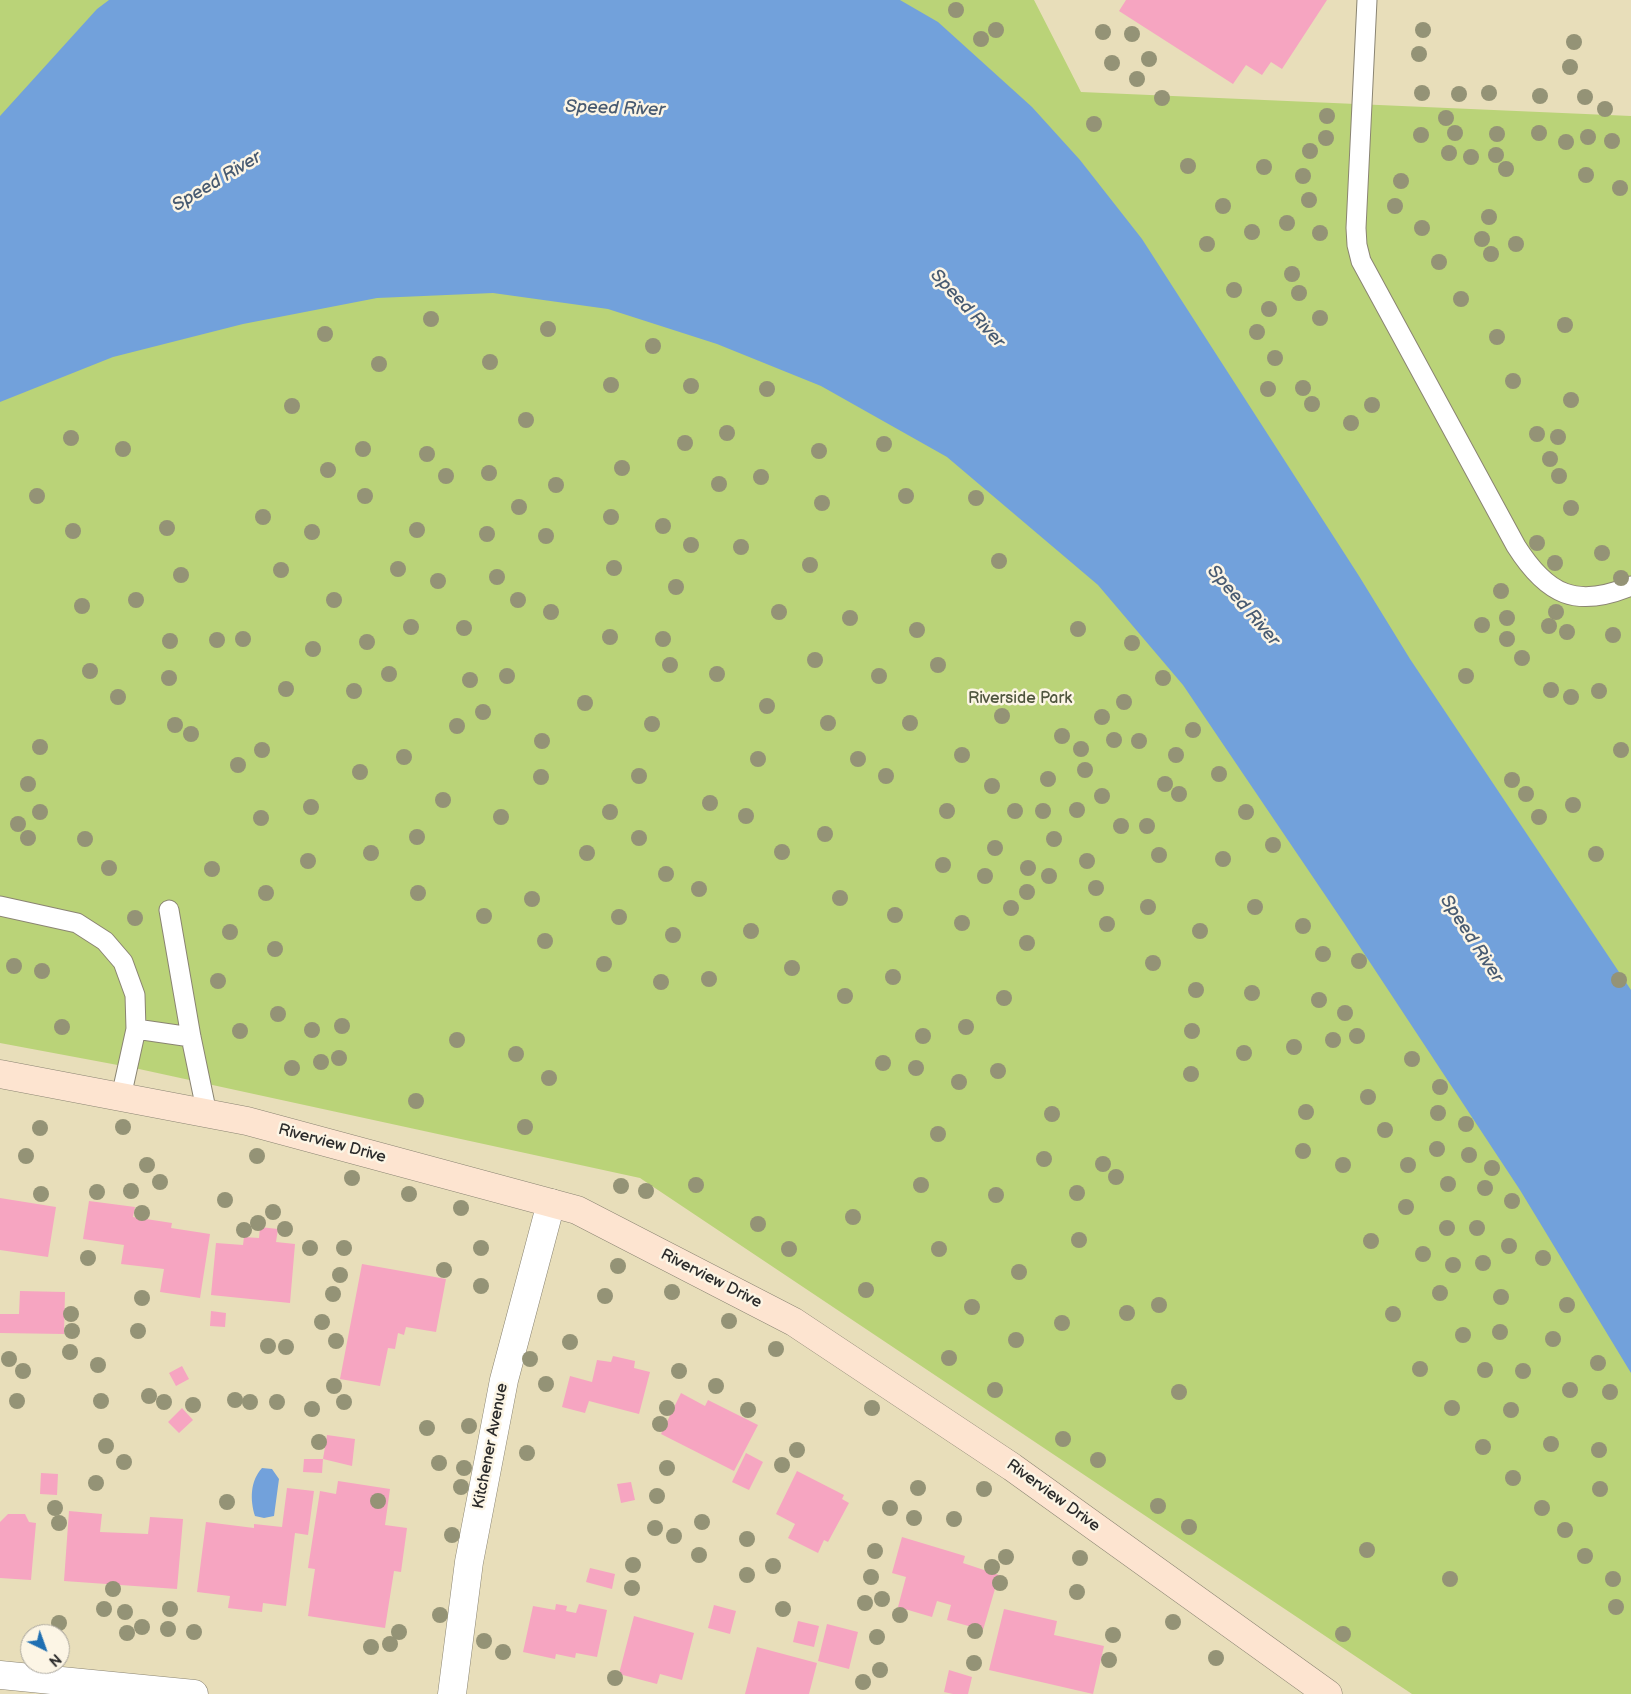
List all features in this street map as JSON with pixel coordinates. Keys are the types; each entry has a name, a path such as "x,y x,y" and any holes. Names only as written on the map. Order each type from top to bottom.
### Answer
{"street":[{"name":"Riverview Drive","path":"0,1074 247,1121 577,1210 794,1322 1012,1467 1328,1694"},
{"name":"Kitchener Avenue","path":"452,1694 469,1562 504,1380 551,1203"},
{"path":"0,1676 194,1694"}],"lane":[{"path":"1368,0 1356,228 1357,245 1361,261 1516,546 1529,566 1544,581 1557,590 1574,596 1590,598 1602,596 1631,586"},
{"path":"0,906 77,923 105,942 123,962 135,996 136,1029 120,1096"},
{"path":"169,910 191,1038 207,1114"},
{"path":"136,1029 191,1038"}],"green space":[{"name":"Riverside Park","path":"0,0 1034,0 1081,92 1631,116 1631,1694 1412,1694 640,1178 139,1069 0,1043"}],"water":[{"name":"Speed River","path":"109,0 900,0 938,22 1032,107 1080,160 1142,239 1359,576 1410,659 1631,990 1631,1373 1520,1190 1344,923 1183,685 1098,585 947,457 821,386 717,344 608,309 493,293 377,298 243,324 113,357 0,402 0,116 97,9"},
{"path":"262,1468 272,1469 279,1479 274,1516 264,1518 255,1516 252,1504 253,1485"}],"building":[{"path":"1126,0 1327,0 1282,69 1271,62 1262,75 1246,65 1233,84 1119,11"},
{"path":"0,1198 56,1207 48,1257 0,1250"},
{"path":"89,1201 135,1207 133,1217 172,1223 171,1228 210,1234 200,1298 160,1292 164,1269 121,1264 124,1245 83,1239"},
{"path":"260,1227 278,1229 276,1242 295,1244 290,1303 211,1295 216,1243 243,1245 244,1237 259,1238"},
{"path":"362,1264 446,1279 436,1332 406,1327 404,1335 398,1333 395,1349 388,1348 380,1386 340,1379"},
{"path":"20,1291 65,1292 64,1334 0,1333 0,1314 19,1314"},
{"path":"211,1311 226,1313 225,1327 210,1326"},
{"path":"613,1356 635,1361 634,1368 650,1372 639,1414 589,1401 585,1413 562,1407 570,1376 592,1382 597,1360 611,1362"},
{"path":"182,1366 189,1379 176,1386 169,1373"},
{"path":"681,1393 705,1406 708,1400 758,1425 734,1471 661,1434"},
{"path":"182,1408 193,1420 179,1433 168,1422"},
{"path":"327,1435 355,1439 352,1466 323,1459"},
{"path":"746,1453 763,1462 749,1490 732,1482"},
{"path":"304,1459 323,1459 322,1473 303,1472"},
{"path":"797,1471 844,1495 842,1499 849,1503 828,1542 824,1540 818,1553 788,1538 795,1524 776,1514"},
{"path":"41,1473 58,1474 57,1495 40,1494"},
{"path":"338,1481 390,1489 385,1525 407,1528 401,1572 394,1571 385,1628 308,1616 315,1569 308,1568 320,1491 336,1494"},
{"path":"631,1482 635,1500 621,1503 617,1484"},
{"path":"287,1488 314,1491 308,1535 295,1533 286,1606 263,1603 262,1612 228,1608 230,1596 197,1592 206,1522 254,1528 254,1524 282,1527"},
{"path":"69,1511 102,1514 100,1532 148,1534 150,1517 183,1519 177,1589 64,1581"},
{"path":"8,1514 25,1514 29,1522 36,1523 31,1580 0,1578 0,1522"},
{"path":"902,1537 965,1556 963,1563 999,1575 983,1630 947,1620 951,1605 937,1601 932,1617 898,1607 906,1577 892,1573"},
{"path":"590,1568 615,1574 612,1589 586,1582"},
{"path":"556,1604 567,1606 566,1611 576,1613 579,1604 607,1610 597,1657 576,1653 575,1658 556,1654 555,1659 523,1652 533,1606 555,1610"},
{"path":"714,1605 736,1611 730,1634 708,1628"},
{"path":"1004,1609 1057,1621 1054,1635 1104,1646 1093,1694 989,1670"},
{"path":"634,1616 694,1633 682,1680 660,1674 657,1684 619,1674"},
{"path":"798,1621 819,1626 814,1647 793,1642"},
{"path":"827,1624 858,1632 849,1669 818,1661"},
{"path":"757,1647 817,1663 809,1694 745,1694"},
{"path":"949,1670 972,1677 968,1694 944,1692"}]}
